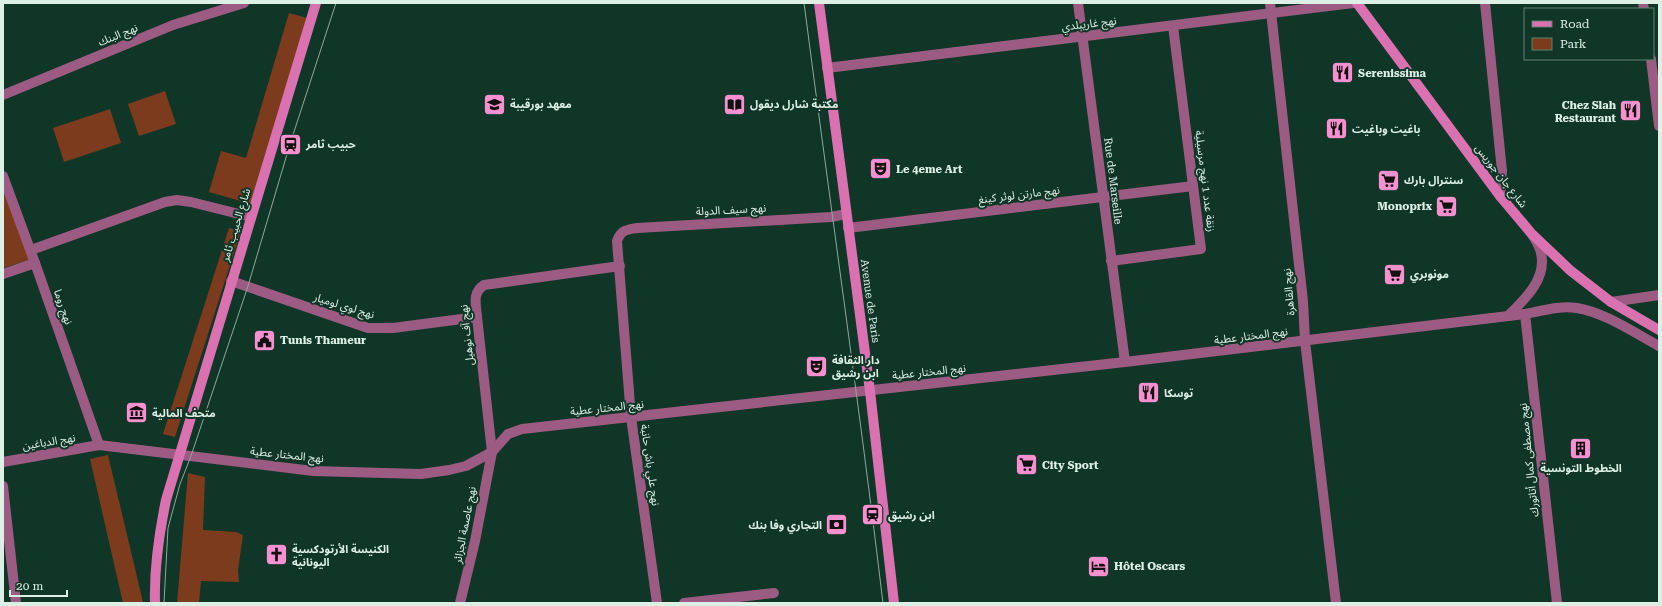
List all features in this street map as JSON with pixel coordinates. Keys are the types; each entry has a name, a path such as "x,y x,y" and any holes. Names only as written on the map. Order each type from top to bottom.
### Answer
{"main road":[{"name":"شارع الحبيب ثامر","path":"180,454 316,3"},
{"name":"Avenue de Paris","path":"819,3 870,391 894,603"},
{"name":"شارع جان جوريس","path":"1357,3 1500,196 1531,233 1571,271 1611,302 1659,330"},
{"path":"155,603 154,577 157,546 166,500 180,454"}],"street":[{"name":"نهج البنك","path":"3,95 173,25 244,3"},
{"name":"Rue de Marseille","path":"1078,3 1125,362"},
{"name":"نهج القاهرة","path":"1270,3 1303,301 1305,341 1336,603"},
{"name":"نهج غاريبلدي","path":"827,68 1353,3"},
{"path":"1485,3 1502,171 1500,196"},
{"name":"زنقة عدد 1 نهج مرسيلية","path":"1111,261 1201,249 1173,26"},
{"path":"1651,60 1659,126"},
{"name":"نهج روما","path":"3,176 36,263 99,446"},
{"name":"نهج مارتن لوثر كينغ","path":"848,228 1193,186"},
{"path":"31,250 165,202 177,200 251,217"},
{"name":"نهج سيف الدولة","path":"620,234 625,230 637,228 832,217 846,214"},
{"path":"1508,316 1528,296 1538,279 1543,266 1541,252 1531,233"},
{"name":"نهج علي باش حانبة","path":"620,234 617,241 631,417 657,603"},
{"path":"3,274 36,263"},
{"name":"نهج آف نوهيل","path":"492,452 477,316 476,296 478,289 484,286 620,266"},
{"name":"نهج لوي لوميار","path":"231,281 360,326 372,328 393,328 477,316"},
{"path":"1611,302 1659,295"},
{"name":"نهج المختار عطية","path":"180,454 313,471 421,474 466,466 492,452 508,434 522,429 1125,362 1525,314 1552,309 1576,308 1597,313 1659,346"},
{"name":"نهج مصطفى كمال أتاتورك","path":"1525,314 1557,603"},
{"name":"نهج الدباغين","path":"3,462 99,446 180,454"},
{"name":"نهج عاصمة الجزائر","path":"460,603 475,541 492,452"},
{"path":"3,486 16,603"},
{"path":"684,603 774,592"}],"green space":[{"path":"289,13 307,18 251,204 209,192 221,151 246,158"},
{"path":"165,91 176,124 139,136 128,104"},
{"path":"110,109 121,143 64,162 53,128"},
{"path":"3,184 29,260 3,268"},
{"path":"229,228 241,231 175,437 163,434"},
{"path":"108,455 143,603 123,603 90,459"},
{"path":"188,473 205,477 203,530 236,532 243,535 238,570 239,582 201,581 199,603 177,603"}],"tram line":[{"path":"164,603 168,528 180,484 191,456 248,286 290,144 336,3"},
{"path":"804,3 883,603"}],"place":[{"name":"Serenissima","path":"1342,73"},
{"name":"معهد بورقيبة","path":"494,104"},
{"name":"مكتبة شارل ديقول","path":"735,104"},
{"name":"Chez Slah Restaurant","path":"1631,111"},
{"name":"باغيت وباغيت","path":"1336,129"},
{"name":"حبيب ثامر","path":"290,144"},
{"name":"Le 4eme Art","path":"881,169"},
{"name":"سنترال بارك","path":"1389,180"},
{"name":"Monoprix","path":"1447,206"},
{"name":"مونوبري","path":"1394,274"},
{"name":"Tunis Thameur","path":"265,340"},
{"name":"دار الثقافة ابن رشيق","path":"816,366"},
{"name":"توسكا","path":"1149,393"},
{"name":"متحف المالية","path":"136,413"},
{"name":"الخطوط التونسية","path":"1581,448"},
{"name":"City Sport","path":"1026,465"},
{"name":"ابن رشيق","path":"872,515"},
{"name":"التجاري وفا بنك","path":"837,525"},
{"name":"الكنيسة الأرتودكسية اليونانية","path":"276,555"},
{"name":"Hôtel Oscars","path":"1099,566"}]}
